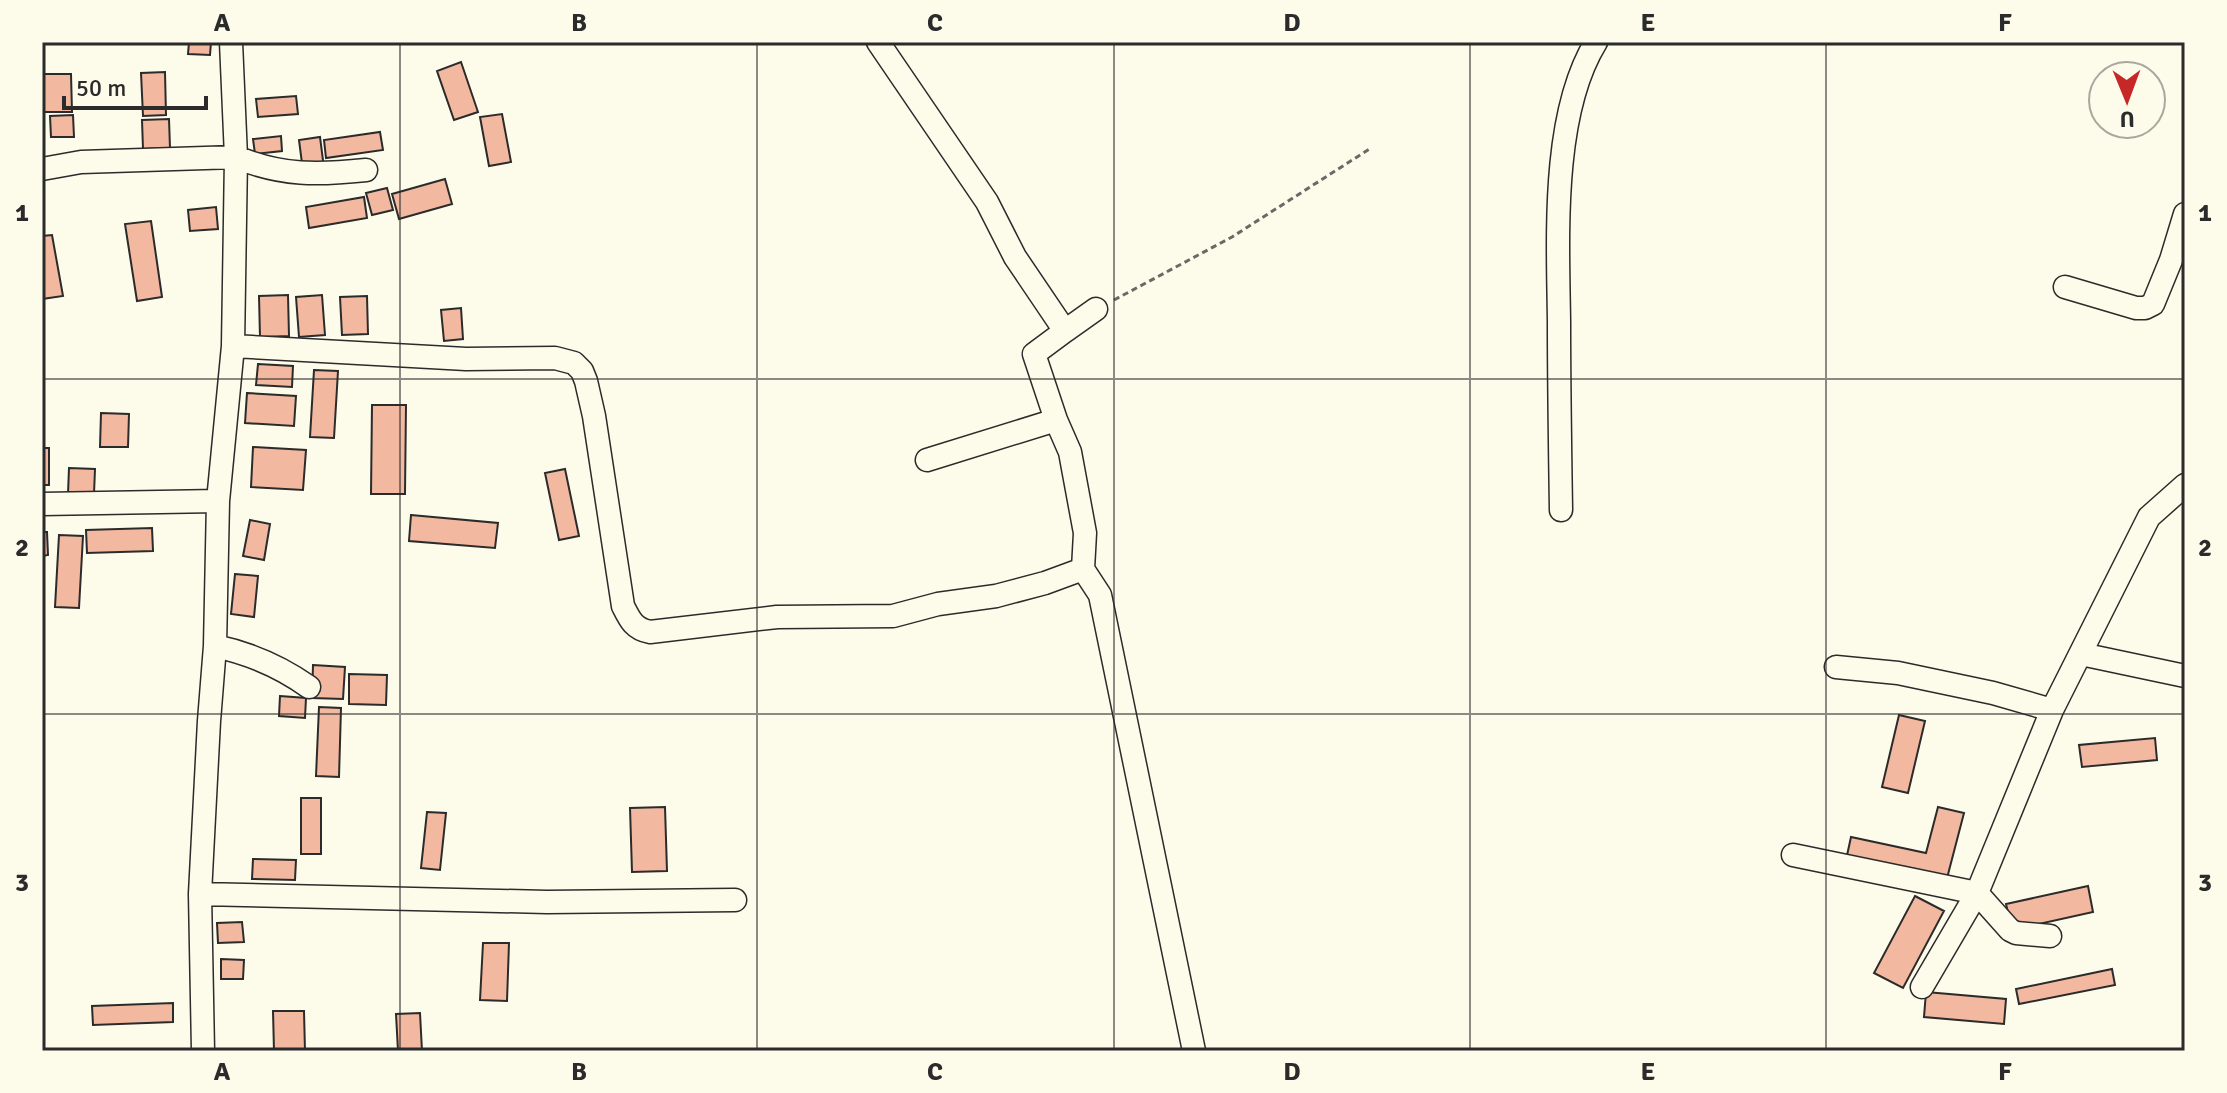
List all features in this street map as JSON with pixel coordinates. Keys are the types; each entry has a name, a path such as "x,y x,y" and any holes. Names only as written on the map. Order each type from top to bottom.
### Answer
{"street":[{"path":"203,1051 200,894 215,646 218,501 233,346 236,157 231,42"},
{"path":"878,42 987,202 1015,257 1065,331"},
{"path":"1561,510 1558,226 1562,154 1577,84 1596,42"},
{"path":"42,169 81,162 236,157 285,173 320,175 366,170"},
{"path":"2065,287 2136,308 2153,304 2185,214"},
{"path":"1096,309 1034,354 1070,452 1085,533 1083,569 1100,595 1194,1051"},
{"path":"233,346 466,359 555,358 574,363 586,381 594,416 623,606 635,626 642,630 650,632 777,617 893,616 938,604 996,596 1083,569"},
{"path":"927,460 1056,420"},
{"path":"1922,987 1977,893 2052,710 2149,517 2185,485"},
{"path":"42,504 218,501"},
{"path":"215,646 235,650 289,673 309,687"},
{"path":"2081,654 2185,676"},
{"path":"1836,667 1898,673 1993,693 2052,710"},
{"path":"1793,855 1977,893 2010,930 2050,936"},
{"path":"200,894 547,902 735,900"}],"path":[{"path":"1096,309 1232,237 1371,148"}],"building":[{"path":"189,42 211,42 210,55 188,54"},
{"path":"461,62 478,112 454,120 437,71"},
{"path":"165,72 166,115 143,116 141,73"},
{"path":"44,74 71,74 72,112 44,112"},
{"path":"296,96 298,114 258,117 256,99"},
{"path":"502,114 511,162 489,166 480,117"},
{"path":"73,115 74,137 51,137 50,116"},
{"path":"169,119 170,148 143,149 142,120"},
{"path":"380,132 383,150 326,158 324,140"},
{"path":"281,136 282,151 255,154 253,139"},
{"path":"320,137 324,168 303,171 299,140"},
{"path":"445,179 452,204 399,219 392,194"},
{"path":"387,188 393,210 372,215 366,193"},
{"path":"364,197 367,218 309,228 306,207"},
{"path":"216,207 218,229 190,231 188,210"},
{"path":"151,221 162,297 137,301 125,224"},
{"path":"52,235 63,296 42,299 42,236"},
{"path":"288,295 289,336 260,337 259,296"},
{"path":"322,295 325,335 299,337 296,297"},
{"path":"367,296 368,334 342,335 340,297"},
{"path":"461,308 463,339 444,341 441,310"},
{"path":"258,364 293,366 292,387 256,385"},
{"path":"314,370 338,371 334,438 310,437"},
{"path":"247,393 296,396 294,426 245,423"},
{"path":"372,405 406,405 405,494 371,494"},
{"path":"101,413 129,414 128,447 100,447"},
{"path":"253,447 306,450 303,490 251,487"},
{"path":"42,448 49,448 49,485 42,485"},
{"path":"69,468 95,469 94,494 68,494"},
{"path":"565,469 579,536 559,540 545,473"},
{"path":"411,515 498,523 495,548 409,541"},
{"path":"250,520 270,524 264,560 243,556"},
{"path":"152,528 153,551 87,553 86,530"},
{"path":"42,532 47,532 48,555 42,556"},
{"path":"59,535 83,536 79,608 55,607"},
{"path":"235,574 258,576 254,617 231,614"},
{"path":"313,665 345,667 343,699 312,698"},
{"path":"349,674 387,675 386,705 349,704"},
{"path":"280,696 306,698 305,718 279,716"},
{"path":"319,707 341,708 339,777 316,776"},
{"path":"1899,715 1925,721 1908,793 1882,787"},
{"path":"2155,738 2157,760 2082,767 2079,745"},
{"path":"301,798 321,798 321,854 301,854"},
{"path":"665,807 667,871 632,872 630,808"},
{"path":"1938,807 1964,813 1946,882 1846,860 1851,837 1926,853"},
{"path":"427,812 446,813 440,870 421,868"},
{"path":"253,859 296,860 295,880 252,879"},
{"path":"2088,886 2093,912 2012,930 2006,904"},
{"path":"1915,896 1944,911 1903,988 1874,973"},
{"path":"242,922 244,942 218,943 217,923"},
{"path":"483,943 509,943 507,1001 480,1000"},
{"path":"221,959 244,960 243,979 221,979"},
{"path":"2112,969 2115,985 2019,1004 2016,989"},
{"path":"1926,992 2006,999 2004,1024 1924,1017"},
{"path":"173,1003 173,1022 93,1025 92,1006"},
{"path":"273,1011 304,1011 305,1051 274,1051"},
{"path":"420,1013 422,1051 398,1051 396,1014"}]}
